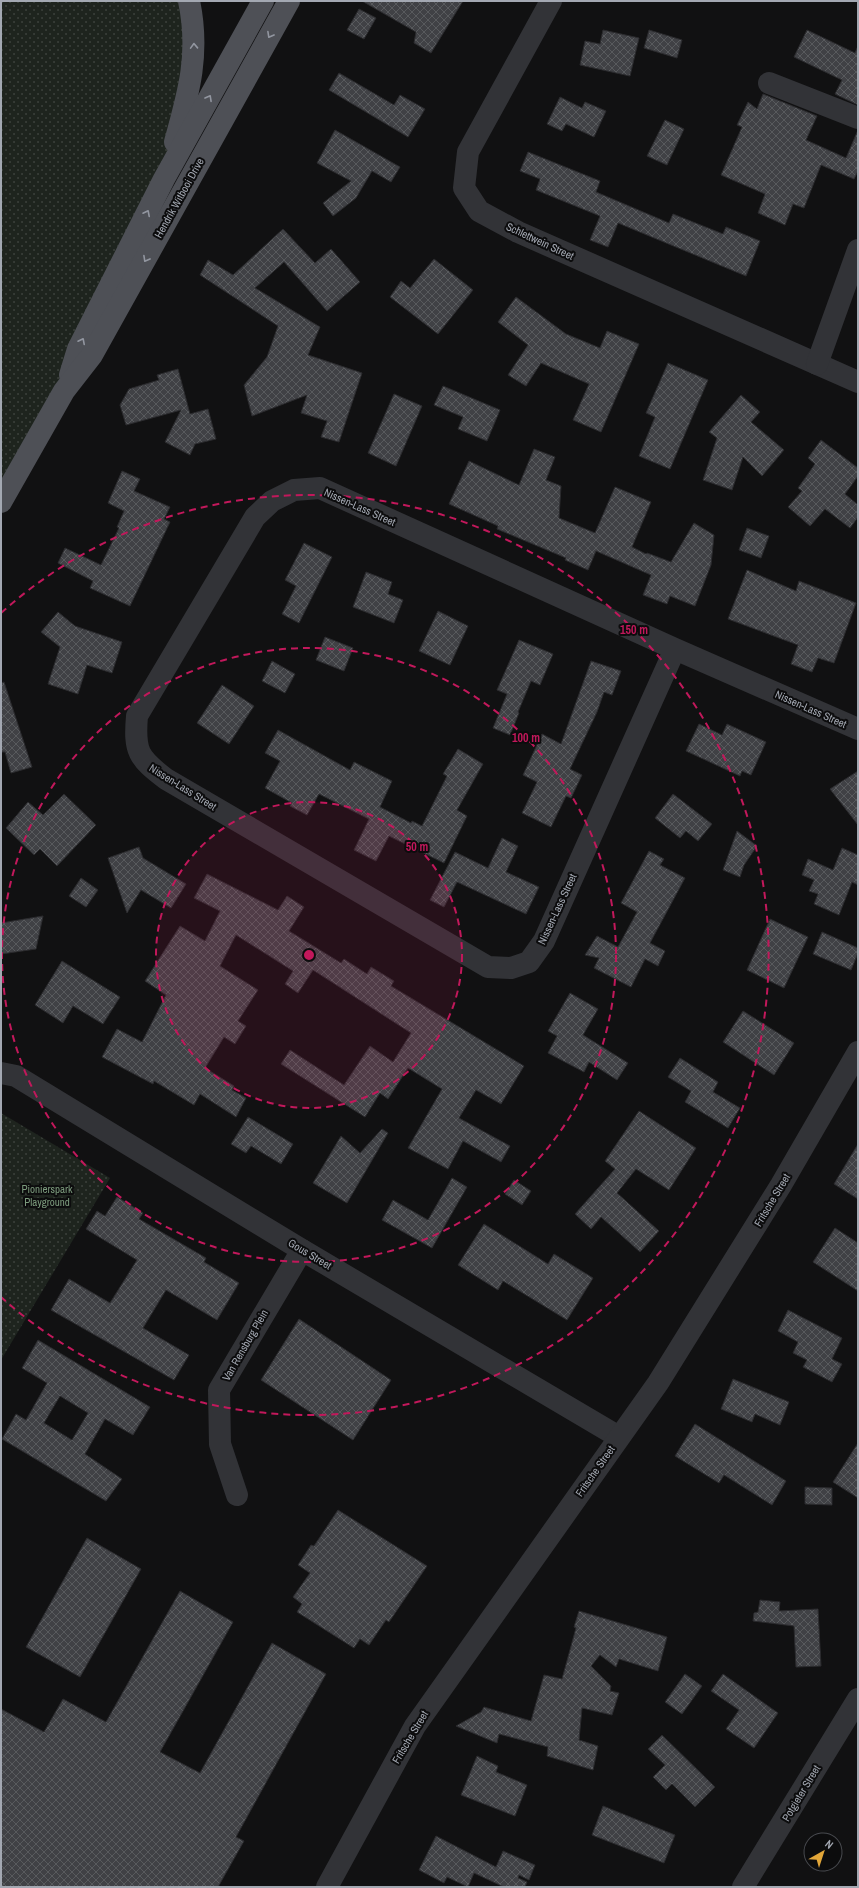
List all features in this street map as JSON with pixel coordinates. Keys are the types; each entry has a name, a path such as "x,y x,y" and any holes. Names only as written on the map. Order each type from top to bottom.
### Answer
{"main road":[{"path":"164,179 190,90 194,51 192,17 189,1"},
{"name":"Hendrik Witbooi Drive","path":"64,391 78,349 164,179 262,1"},
{"name":"Hendrik Witbooi Drive","path":"1,502 64,391 92,356 283,4"}],"street":[{"name":"Schlettwein Street","path":"551,1 468,152 464,188 479,211 518,232 858,382"},
{"path":"769,84 858,118"},
{"path":"818,364 858,250"},
{"name":"Nissen-Lass Street","path":"675,649 544,941 529,962 511,968 488,967 166,779 148,766 139,753 136,735 138,716 255,517 272,501 294,490 320,488 675,649 858,729"},
{"name":"Fritsche Street","path":"330,1886 415,1726 658,1383 765,1212 858,1052"},
{"name":"Gous Street","path":"1,1073 16,1076 302,1250 619,1437"},
{"name":"Van Rensburg Plein","path":"237,1495 220,1444 219,1390 302,1250"},
{"name":"Potgieter Street","path":"743,1887 858,1699"}],"green space":[{"path":"1,1 189,1 192,17 164,179 1,502"},
{"name":"Pionierspark Playground","path":"1,1113 110,1178 1,1360"}],"building":[{"path":"362,1 463,1 431,53 414,43 416,32"},
{"path":"359,9 376,18 364,39 347,30"},
{"path":"603,30 639,38 630,76 580,65 585,41 600,44"},
{"path":"649,30 682,40 677,58 644,48"},
{"path":"807,30 855,53 858,46 858,105 835,94 842,80 794,57"},
{"path":"339,73 394,105 400,95 425,109 408,137 329,90"},
{"path":"763,94 817,116 806,140 846,158 858,130 858,171 854,179 821,165 804,208 793,204 785,225 758,213 765,194 721,175 742,127 737,125 748,102 757,109"},
{"path":"560,97 582,108 585,102 606,111 594,137 566,124 562,131 547,124"},
{"path":"665,120 684,129 667,165 647,156"},
{"path":"335,130 400,167 391,182 372,171 356,198 333,216 323,203 351,181 317,163"},
{"path":"528,152 600,181 596,192 669,223 673,214 723,234 726,227 760,241 746,276 618,223 608,247 590,240 600,216 536,190 540,179 520,171"},
{"path":"283,229 315,263 331,249 360,282 327,311 284,262 255,288 320,327 308,355 362,373 339,442 321,437 327,421 301,413 307,395 252,416 244,385 267,357 278,326 200,275 208,260 233,275"},
{"path":"434,259 473,290 438,334 390,297 401,281 410,288"},
{"path":"516,297 566,334 600,348 607,331 639,344 601,432 573,420 589,384 541,363 526,386 508,375 528,345 498,322"},
{"path":"668,363 708,380 670,469 639,456 655,417 646,413"},
{"path":"178,369 190,414 208,409 216,439 195,444 190,455 165,442 181,410 126,425 120,405 129,389 159,380 157,375"},
{"path":"443,386 500,410 487,441 458,429 463,417 434,405"},
{"path":"394,394 422,406 396,466 368,453"},
{"path":"741,395 760,412 751,422 784,450 762,476 743,457 732,490 703,480 717,438 709,432"},
{"path":"821,440 858,468 858,476 845,494 858,505 858,517 850,528 825,509 810,526 788,507 802,491 798,488 815,464 808,458"},
{"path":"534,449 555,457 546,480 561,486 559,518 595,533 615,487 651,502 632,547 646,554 647,553 671,562 694,523 714,535 711,565 695,606 670,596 667,604 643,595 651,575 596,551 588,570 565,560 566,558 497,529 498,526 449,504 469,461 519,485"},
{"path":"122,471 140,479 134,491 170,507 164,519 170,522 130,606 90,588 93,581 58,563 65,548 101,565 119,528 117,527 124,511 108,503"},
{"path":"747,528 769,536 761,558 739,550"},
{"path":"304,543 332,557 299,623 282,614 296,586 285,580"},
{"path":"747,570 796,591 799,581 856,603 834,663 818,658 812,672 791,664 798,645 728,619"},
{"path":"366,572 392,582 388,594 403,600 394,623 353,607"},
{"path":"438,611 468,626 450,665 419,651"},
{"path":"58,612 75,626 122,642 112,673 87,665 78,694 48,684 60,647 41,632"},
{"path":"325,637 353,648 344,671 316,660"},
{"path":"519,640 553,654 540,685 531,681 510,735 493,728 507,694 497,690"},
{"path":"272,661 295,674 285,693 262,681"},
{"path":"591,661 621,671 612,695 604,692 597,712 570,769 582,775 571,798 566,796 551,827 522,813 537,782 523,775 542,734 561,744"},
{"path":"4,682 32,767 11,773 5,752 1,752 1,683"},
{"path":"222,685 254,706 229,744 197,723"},
{"path":"699,724 722,735 727,724 766,742 751,775 742,771 740,776 686,751"},
{"path":"278,730 350,770 354,762 392,781 380,807 411,823 412,821 422,826 447,776 443,774 458,749 483,764 457,810 467,816 444,863 389,836 376,861 354,850 369,819 319,794 307,815 290,806 292,803 265,788 280,761 265,753"},
{"path":"858,771 858,825 830,789"},
{"path":"64,794 96,825 57,866 40,849 34,855 6,828 28,802 43,815"},
{"path":"673,794 712,824 698,841 686,831 680,838 655,818"},
{"path":"737,831 757,846 744,865 740,877 723,870"},
{"path":"502,838 518,846 506,872 539,887 526,914 457,882 444,907 430,900 455,852 488,868"},
{"path":"139,847 143,858 186,884 171,908 141,890 127,913 108,858"},
{"path":"842,848 858,855 858,885 852,882 839,915 814,904 818,894 809,891 814,880 802,875 808,859 833,870"},
{"path":"649,851 664,859 660,865 685,878 650,943 665,951 658,966 645,959 631,987 594,968 599,958 585,955 597,936 618,947 637,912 621,903"},
{"path":"207,874 278,910 287,896 304,907 289,931 341,963 344,959 367,974 371,967 394,981 391,986 524,1066 501,1104 476,1090 459,1118 510,1146 501,1162 463,1141 448,1169 408,1148 442,1089 408,1068 388,1099 380,1093 365,1117 281,1064 290,1050 344,1085 370,1046 393,1062 411,1033 313,970 298,993 285,984 293,971 236,935 220,966 258,990 238,1021 246,1026 235,1044 224,1037 205,1068 234,1086 232,1090 246,1098 236,1117 200,1094 194,1105 154,1081 153,1084 102,1057 117,1029 142,1042 166,995 145,981 180,926 205,941 220,911 194,898"},
{"path":"81,878 98,890 86,907 69,896"},
{"path":"43,916 36,949 1,954 1,923"},
{"path":"770,919 808,937 784,988 747,970"},
{"path":"822,932 858,948 858,953 851,970 813,954"},
{"path":"62,961 120,997 103,1024 73,1006 63,1023 35,1005"},
{"path":"570,993 598,1009 583,1035 628,1063 617,1080 589,1062 584,1072 548,1053 557,1036 548,1031"},
{"path":"743,1011 794,1043 774,1075 723,1042"},
{"path":"680,1058 718,1082 713,1092 740,1108 728,1128 685,1102 691,1091 668,1077"},
{"path":"639,1111 696,1148 669,1190 636,1169 617,1193 659,1231 640,1252 601,1217 591,1229 575,1214 615,1169 605,1161"},
{"path":"248,1117 293,1144 281,1164 251,1146 246,1153 231,1144"},
{"path":"382,1129 388,1133 347,1203 313,1183 341,1136 360,1153"},
{"path":"858,1144 858,1199 834,1184"},
{"path":"452,1178 467,1187 432,1248 382,1220 393,1200 428,1220"},
{"path":"514,1180 531,1191 522,1205 505,1194"},
{"path":"117,1197 143,1213 139,1219 206,1258 204,1262 239,1283 217,1320 166,1290 143,1328 189,1355 174,1380 51,1310 69,1279 110,1303 137,1260 86,1229 97,1211 105,1216"},
{"path":"484,1224 548,1264 554,1254 593,1278 567,1320 503,1281 498,1290 458,1265"},
{"path":"835,1228 858,1243 858,1291 813,1262"},
{"path":"788,1310 842,1338 832,1359 842,1364 832,1382 803,1367 807,1360 793,1353 798,1342 778,1331"},
{"path":"299,1319 391,1380 353,1440 261,1380"},
{"path":"38,1340 150,1407 133,1435 105,1419 85,1454 122,1479 106,1501 2,1439 16,1414 26,1420 47,1383 22,1368","holes":["60,1396 88,1413 72,1440 44,1423"]},
{"path":"733,1379 789,1402 780,1425 755,1414 752,1422 721,1409"},
{"path":"695,1424 786,1481 772,1505 724,1475 719,1483 675,1456"},
{"path":"858,1443 858,1498 833,1482"},
{"path":"805,1487 832,1488 832,1505 805,1504"},
{"path":"338,1510 427,1566 389,1622 386,1620 369,1645 360,1639 354,1648 297,1612 302,1604 293,1597 310,1573 298,1565 311,1545 314,1546"},
{"path":"87,1538 141,1569 80,1677 26,1647"},
{"path":"180,1591 233,1622 160,1752 200,1773 272,1643 326,1674 236,1837 244,1841 218,1887 1,1887 1,1709 44,1732 63,1699 106,1722"},
{"path":"760,1600 780,1602 779,1611 818,1609 821,1666 796,1667 794,1626 753,1621 754,1613 758,1612"},
{"path":"579,1611 667,1637 658,1671 619,1659 616,1667 600,1655 591,1666 611,1686 610,1691 619,1693 612,1715 582,1708 579,1740 598,1746 593,1770 547,1756 548,1747 499,1734 497,1743 456,1726 481,1712 484,1707 531,1721 544,1675 562,1679 576,1628 574,1627"},
{"path":"685,1674 702,1686 682,1714 665,1702"},
{"path":"723,1674 778,1713 754,1748 726,1729 739,1710 711,1691"},
{"path":"662,1735 715,1787 695,1807 672,1784 666,1790 653,1777 665,1765 648,1749"},
{"path":"477,1756 498,1766 496,1772 527,1785 515,1816 461,1795"},
{"path":"603,1806 675,1835 664,1863 592,1835"},
{"path":"436,1836 496,1867 503,1851 535,1865 529,1880 519,1875 518,1878 527,1882 525,1887 504,1887 474,1873 468,1887 447,1877 444,1883 419,1870"}]}
